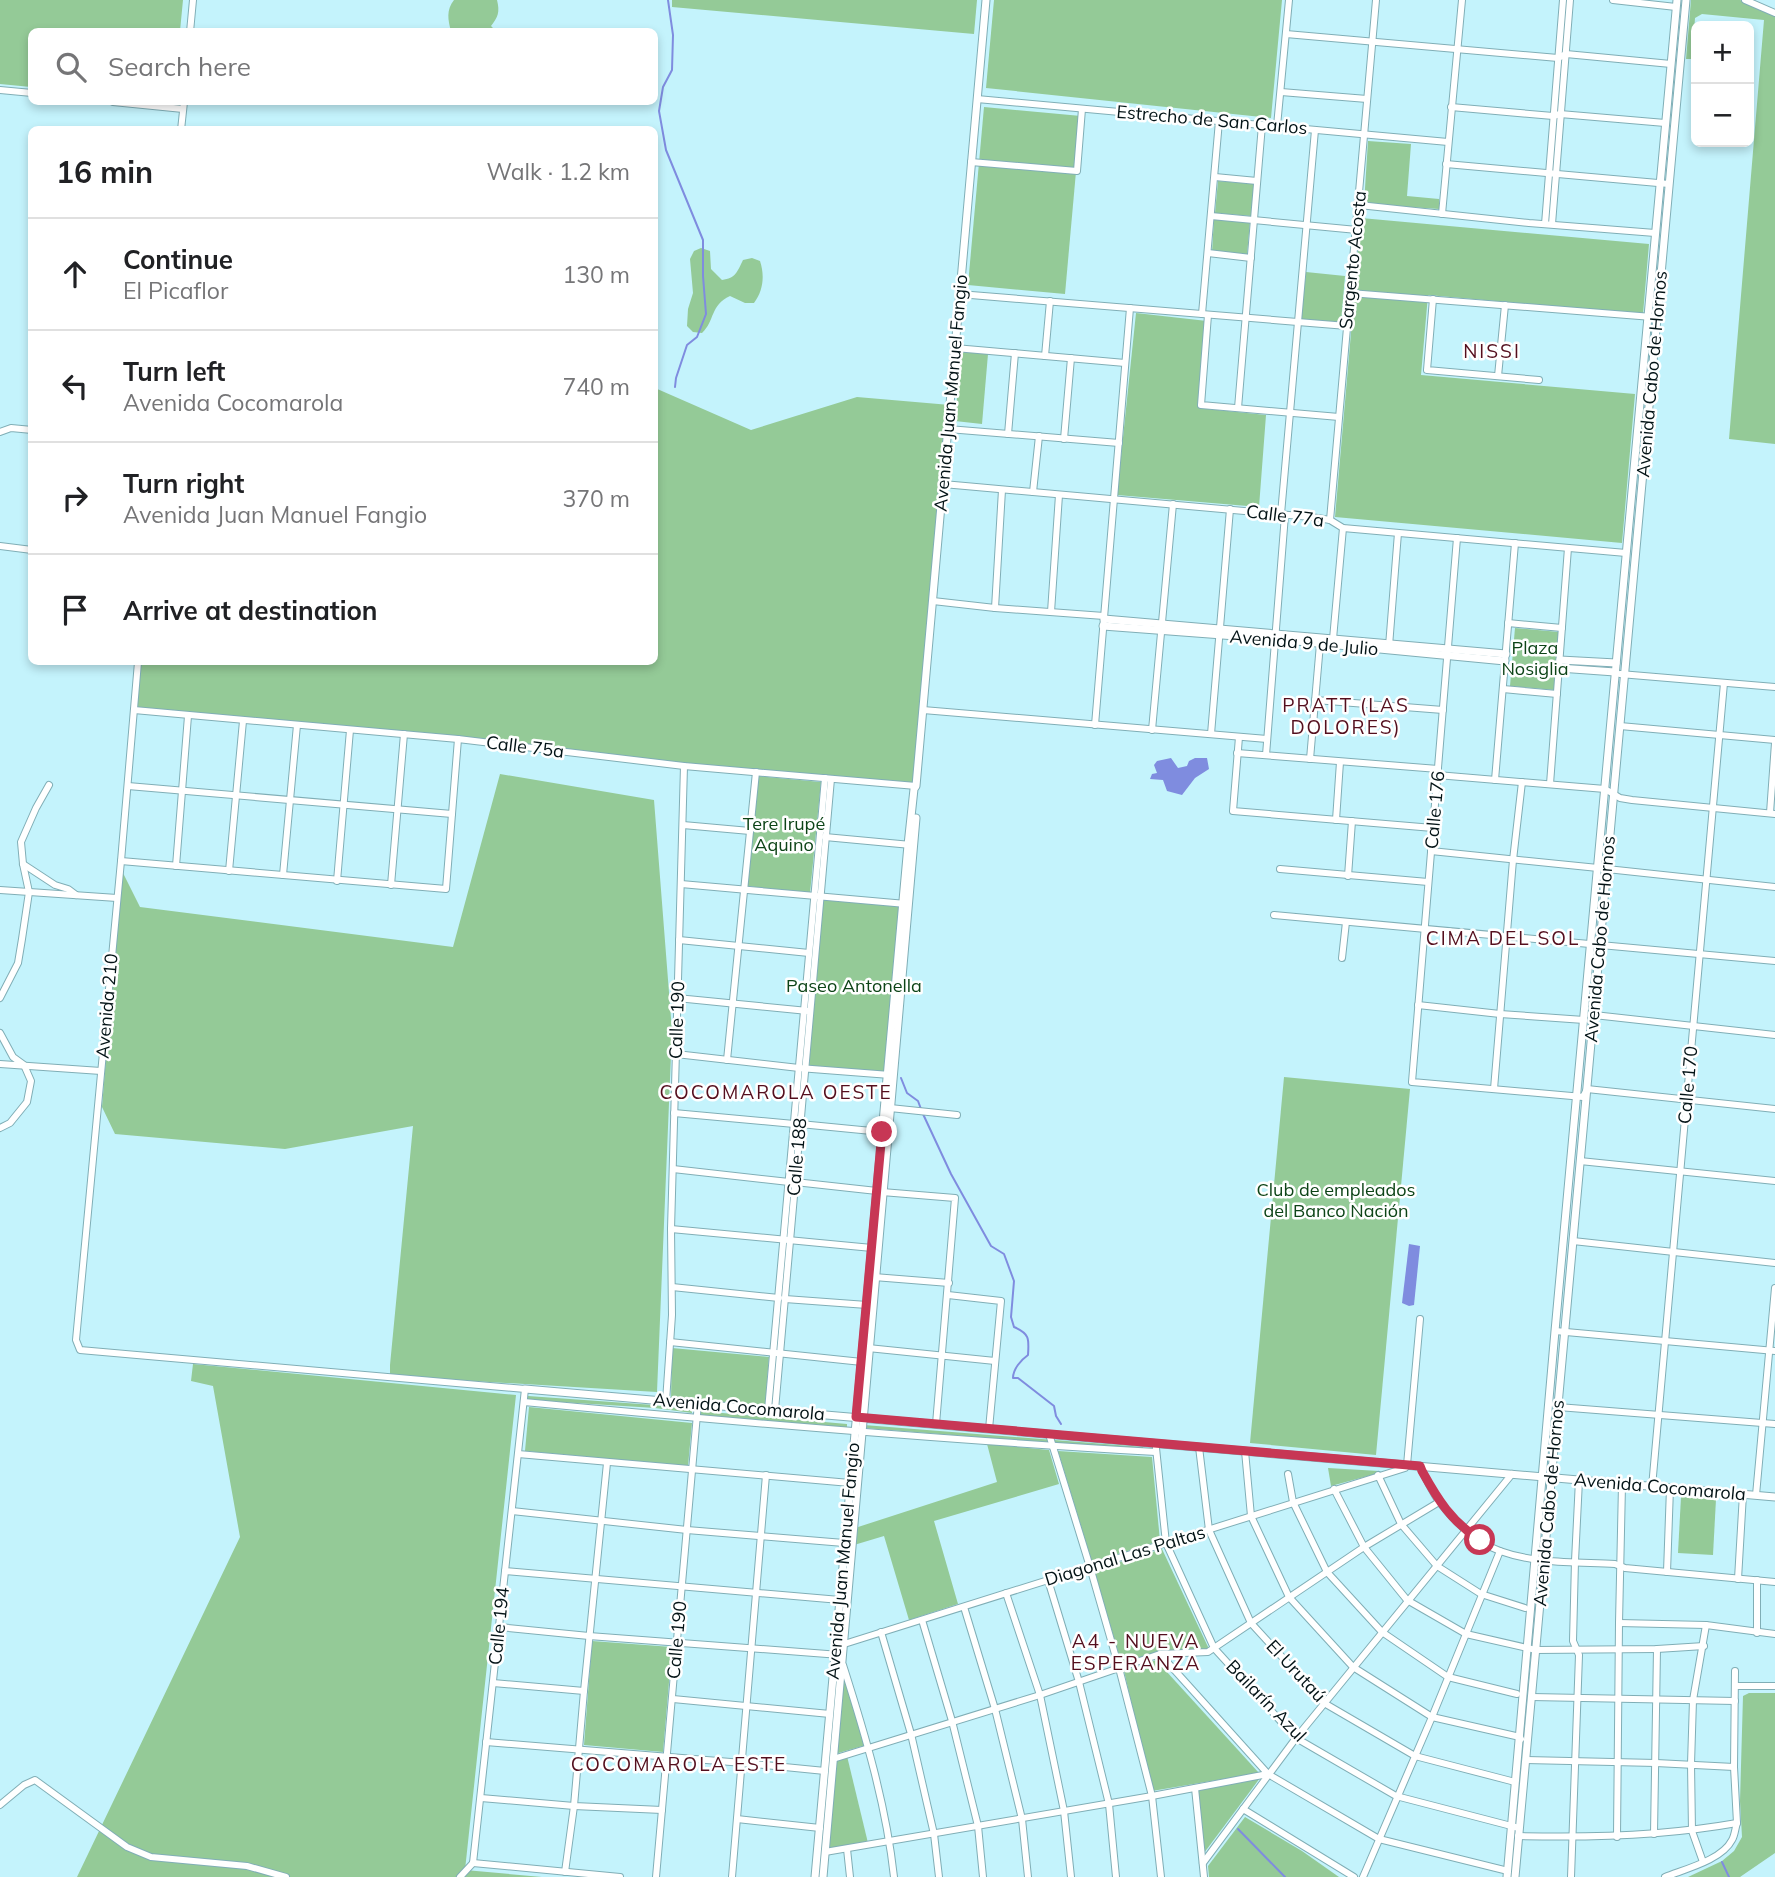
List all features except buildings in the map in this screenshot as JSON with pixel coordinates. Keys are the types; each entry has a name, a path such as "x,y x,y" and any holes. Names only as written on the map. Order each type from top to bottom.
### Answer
{"main road":[{"name":"Avenida Juan Manuel Fangio","path":"859,1417 874,1277 882,1132 918,789 916,786 985,0"},
{"name":"Avenida Cabo de Hornos","path":"1602,868 1614,794 1686,0"},
{"name":"Avenida Cabo de Hornos","path":"1507,1874 1526,1760 1532,1697 1544,1560 1555,1331 1584,1020 1595,945 1615,669 1676,4"},
{"name":"Avenida 9 de Julio","path":"1104,620 1220,632 1333,639 1389,647"},
{"name":"Avenida 9 de Julio","path":"1275,636 1320,644 1389,647 1505,658"},
{"path":"1560,664 1615,669"},
{"name":"Avenida Cabo de Hornos","path":"1515,1877 1515,1782 1535,1559 1558,1407 1594,1015 1595,945"},
{"name":"Avenida Juan Manuel Fangio","path":"839,1645 872,1248 890,1108 890,1075"},
{"name":"Avenida Cocomarola","path":"525,1388 1049,1434 1156,1447 1199,1447 1775,1497"},
{"name":"Avenida Juan Manuel Fangio","path":"823,1877 839,1657 839,1600 850,1483 858,1431"},
{"name":"Avenida Juan Manuel Fangio","path":"815,1877 830,1714 839,1657"}],"street":[{"path":"190,28 193,0"},
{"path":"1277,126 1289,0"},
{"name":"Sargento Acosta","path":"1330,520 1377,0"},
{"path":"1442,214 1462,0"},
{"path":"1557,115 1563,0"},
{"path":"1548,224 1570,0"},
{"path":"1614,0 1676,4"},
{"path":"1745,0 1775,13"},
{"path":"1286,34 1558,58 1566,54 1671,64"},
{"path":"0,90 28,93"},
{"path":"1281,92 1367,99"},
{"name":"Estrecho de San Carlos","path":"977,99 1448,142"},
{"path":"181,126 183,105"},
{"path":"1451,107 1665,123"},
{"path":"971,162 1077,171 1082,109"},
{"path":"1220,121 1208,253 1200,405 1339,417"},
{"path":"1238,408 1262,125"},
{"path":"1266,755 1290,413 1315,130"},
{"path":"1446,164 1669,184"},
{"path":"1215,177 1257,181"},
{"path":"1359,205 1655,233"},
{"path":"1211,216 1357,230"},
{"path":"1208,253 1251,258"},
{"path":"1350,293 1657,318"},
{"path":"960,294 1347,326"},
{"path":"1433,299 1427,370 1539,380"},
{"path":"1045,356 1050,301"},
{"path":"1498,376 1506,305"},
{"path":"1095,725 1130,308"},
{"path":"955,348 1125,363"},
{"path":"1008,434 1015,353"},
{"path":"1064,439 1071,358"},
{"path":"0,432 11,428 28,430"},
{"path":"948,429 1118,443"},
{"path":"1033,492 1039,436"},
{"name":"Calle 77a","path":"943,485 1283,514 1330,520 1343,528 1626,554"},
{"path":"995,608 1002,490"},
{"path":"1051,612 1059,495"},
{"path":"1152,730 1173,505"},
{"path":"1211,734 1230,509"},
{"path":"1333,639 1343,528"},
{"path":"1389,647 1398,533"},
{"name":"Calle 176","path":"1457,538 1412,1082 1494,1089"},
{"path":"1495,780 1515,543"},
{"path":"0,546 28,550"},
{"path":"1550,784 1569,548"},
{"path":"933,601 1104,620"},
{"path":"1508,623 1562,628"},
{"path":"1310,759 1320,644"},
{"name":"Avenida 210","path":"80,1350 75,1340 138,665"},
{"path":"1615,669 1625,674 1775,687"},
{"name":"Calle 170","path":"1652,1487 1724,683"},
{"path":"1503,690 1557,694"},
{"path":"1315,699 1443,710"},
{"name":"Calle 75a","path":"134,710 458,739 684,766 916,786"},
{"path":"923,710 1267,739"},
{"path":"176,866 188,716"},
{"path":"229,871 243,720"},
{"path":"283,875 297,725"},
{"path":"1237,753 1605,789 1632,800 1772,814 1775,742 1620,726"},
{"path":"337,881 350,730"},
{"path":"391,885 404,734"},
{"path":"1239,737 1233,811 1433,828"},
{"path":"121,861 446,889 458,739"},
{"path":"1336,820 1340,762"},
{"name":"Calle 190","path":"666,1401 672,1287 671,1229 684,766"},
{"path":"727,1060 756,772"},
{"name":"Calle 188","path":"772,1410 828,779"},
{"path":"1522,782 1494,1089 1577,1097 1583,1097 1587,1089 1775,1109"},
{"path":"0,998 18,963 29,892 21,842 49,786"},
{"path":"128,786 452,814"},
{"path":"1348,876 1352,821"},
{"path":"682,825 750,831"},
{"path":"823,837 911,845"},
{"path":"1431,850 1775,887"},
{"path":"23,864 78,896"},
{"path":"1280,869 1428,881"},
{"path":"681,884 905,904"},
{"path":"0,890 117,898"},
{"name":"Calle 188","path":"807,1011 809,953 817,896"},
{"path":"1274,915 1775,961"},
{"path":"1342,958 1346,922"},
{"path":"679,940 809,953"},
{"path":"677,998 807,1011"},
{"path":"1418,1005 1584,1020"},
{"path":"1594,1015 1775,1035"},
{"path":"0,1033 13,1057 24,1065 31,1081 27,1102 10,1123 0,1128"},
{"path":"676,1054 890,1075"},
{"path":"0,1064 101,1071"},
{"path":"890,1108 957,1115"},
{"path":"674,1113 882,1132"},
{"path":"1580,1161 1775,1181"},
{"path":"673,1169 955,1198 936,1424"},
{"path":"671,1229 872,1248"},
{"path":"1573,1241 1775,1263"},
{"path":"874,1277 949,1283"},
{"path":"672,1287 867,1306"},
{"path":"1756,1495 1772,1351 1775,1288"},
{"path":"948,1295 1001,1301 989,1429"},
{"path":"1407,1465 1420,1319"},
{"path":"1555,1331 1772,1351"},
{"path":"670,1342 862,1362"},
{"path":"868,1349 995,1361"},
{"name":"Avenida Cocomarola","path":"80,1350 525,1388"},
{"name":"Calle 194","path":"473,1863 525,1388"},
{"path":"524,1402 1052,1446 1156,1447"},
{"name":"Calle 190","path":"656,1877 698,1403"},
{"path":"1558,1407 1775,1424"},
{"path":"1049,1434 1119,1668 1152,1796 1161,1877"},
{"name":"Bailarín Azul","path":"1156,1447 1166,1544 1214,1648 1296,1738 1396,1797 1516,1830 1573,1837 1617,1837 1692,1831 1737,1824"},
{"name":"El Urutaú","path":"1199,1447 1209,1530 1251,1623 1324,1703 1415,1756 1515,1782"},
{"path":"1245,1451 1251,1516 1289,1597 1353,1667 1432,1717 1520,1737 1527,1742"},
{"path":"518,1454 850,1483"},
{"path":"565,1872 574,1805 607,1463"},
{"name":"Diagonal Las Paltas","path":"839,1645 1166,1544 1405,1468 1407,1465"},
{"path":"1420,1466 1439,1502 1465,1530 1500,1551 1535,1559 1615,1564 1667,1572 1775,1582"},
{"path":"1288,1474 1293,1502 1326,1572 1382,1632 1448,1677 1517,1694"},
{"path":"1203,1863 1296,1738 1512,1474"},
{"path":"732,1877 766,1475"},
{"path":"1378,1475 1401,1524 1437,1566 1481,1594 1525,1608"},
{"path":"1571,1877 1579,1655 1573,1641 1580,1480"},
{"path":"1617,1837 1622,1485"},
{"path":"1334,1489 1364,1547 1407,1600 1466,1634 1536,1650 1704,1646"},
{"path":"1667,1572 1670,1489"},
{"path":"1738,1579 1743,1494"},
{"path":"833,1759 1040,1695 1160,1654 1208,1652 1364,1547 1439,1502"},
{"path":"512,1511 687,1530 845,1543"},
{"path":"1363,1877 1500,1551"},
{"path":"505,1571 839,1600"},
{"path":"1048,1580 1079,1682 1109,1804 1116,1877"},
{"path":"1757,1580 1757,1633"},
{"path":"1006,1593 1040,1695 1064,1811 1071,1877"},
{"path":"964,1607 995,1709 1022,1819 1028,1877"},
{"path":"922,1620 952,1721 978,1826 983,1877"},
{"path":"1619,1623 1706,1625 1775,1633"},
{"path":"1703,1862 1692,1831 1691,1764 1693,1700 1706,1625"},
{"path":"499,1627 839,1657 869,1747 890,1842 894,1877"},
{"path":"881,1632 911,1734 934,1834 939,1877"},
{"path":"1654,1835 1657,1649"},
{"path":"1160,1654 1268,1774 1379,1839 1507,1874"},
{"path":"1665,1877 1718,1854 1732,1840 1737,1824 1734,1767 1735,1671"},
{"path":"493,1683 584,1690"},
{"path":"1735,1686 1775,1686"},
{"path":"1532,1697 1735,1701"},
{"path":"673,1699 830,1714"},
{"path":"486,1742 824,1772"},
{"path":"1526,1760 1734,1767"},
{"path":"825,1852 1268,1774"},
{"path":"0,1805 24,1785 35,1780 127,1847 151,1857 247,1866 286,1877"},
{"path":"1195,1788 1204,1877"},
{"path":"481,1797 662,1810"},
{"path":"1243,1808 1354,1877"},
{"path":"737,1819 820,1828"},
{"path":"847,1849 850,1877"},
{"path":"460,1877 473,1863 620,1877"}],"green space":[{"path":"0,0 183,0 180,28 28,28 28,87 0,84"},
{"path":"454,0 497,0 498,14 491,26 493,28 450,28 451,4"},
{"path":"672,0 977,0 974,34 672,7"},
{"path":"994,0 1282,0 1271,118 986,88"},
{"path":"1691,0 1740,0 1775,14 1775,444 1729,439 1764,20 1702,14 1691,21 1691,59 1686,59"},
{"path":"984,107 1081,116 1065,294 968,285"},
{"path":"1368,141 1411,144 1407,196 1439,199 1439,209 1364,204"},
{"path":"1218,181 1254,184 1251,216 1215,213"},
{"path":"1361,218 1649,244 1643,314 1428,295 1421,375 1635,394 1622,543 1335,517"},
{"path":"1214,219 1250,222 1247,255 1212,252"},
{"path":"701,248 710,251 711,269 722,280 733,276 743,260 752,258 760,261 763,278 754,303 745,303 730,296 719,304 702,333 693,332 687,326 693,293 690,259 694,251"},
{"path":"1306,272 1345,276 1341,323 1301,319"},
{"path":"1136,313 1207,321 1199,408 1266,415 1259,507 1117,495"},
{"path":"961,351 988,354 982,424 955,421"},
{"path":"658,389 751,430 857,397 950,405 916,786 684,766 134,710 138,665 658,665"},
{"name":"Plaza Nosiglia","path":"1515,628 1559,632 1554,690 1510,686"},
{"path":"134,711 135,732 123,873 140,907 453,947 500,774 654,800 672,1031 657,1392 390,1376 413,1126 285,1149 115,1134 102,1107"},
{"name":"Tere Irupé Aquino","path":"758,776 821,782 810,893 747,886"},
{"name":"Paseo Antonella","path":"823,900 899,906 884,1072 809,1066"},
{"name":"Club de empleados del Banco Nación","path":"1284,1077 1410,1089 1376,1455 1250,1443"},
{"path":"672,1348 769,1357 765,1407 671,1398"},
{"path":"193,1364 516,1395 465,1870 542,1877 77,1877 240,1537 213,1386 191,1381"},
{"path":"528,1396 654,1405 692,1410 692,1413 528,1400"},
{"path":"529,1407 692,1423 688,1466 525,1451"},
{"path":"700,1411 847,1424 847,1428 700,1415"},
{"path":"864,1425 1143,1447 1143,1450 864,1428"},
{"path":"987,1444 1049,1450 1059,1484 934,1521 958,1604 909,1620 884,1536 854,1545 855,1528 997,1482"},
{"path":"1058,1451 1152,1457 1160,1541 1092,1562"},
{"path":"1328,1468 1379,1471 1379,1473 1331,1486"},
{"path":"1681,1497 1716,1499 1713,1555 1678,1553"},
{"path":"1162,1549 1209,1649 1156,1652 1122,1665 1094,1570"},
{"path":"592,1641 672,1647 663,1752 584,1745"},
{"path":"1156,1660 1259,1773 1152,1791 1124,1671"},
{"path":"842,1666 866,1745 835,1754"},
{"path":"1749,1693 1775,1693 1775,1853 1740,1877 1688,1877 1722,1861 1734,1851 1742,1837 1740,1801 1743,1696"},
{"path":"847,1756 868,1843 827,1850 834,1760"},
{"path":"1260,1778 1204,1853 1198,1789"},
{"path":"1245,1817 1339,1877 1209,1877 1208,1866"}],"water":[{"path":"1171,758 1178,768 1187,766 1189,761 1195,758 1207,758 1209,769 1195,778 1182,795 1167,791 1163,780 1150,779 1152,774 1157,773 1154,765 1157,761"},
{"path":"1409,1244 1420,1246 1414,1305 1409,1306 1402,1303"}],"waterway":[{"path":"668,0 673,35 672,70 663,87 659,111 666,150 703,240 706,314 697,337 687,345 675,387"},
{"path":"901,1078 907,1093 918,1101 921,1109"},
{"path":"923,1114 951,1174 991,1246 1004,1254 1014,1281 1011,1317 1014,1327 1026,1335 1028,1355 1014,1371 1013,1378 1018,1378 1054,1406 1061,1424"},
{"path":"1238,1829 1285,1877"},
{"path":"1722,1862 1729,1877"}],"district":[{"name":"NISSI","path":"1492,351"},
{"name":"PRATT (LAS DOLORES)","path":"1346,716"},
{"name":"CIMA DEL SOL","path":"1503,938"},
{"name":"COCOMAROLA OESTE","path":"776,1092"},
{"name":"A4 - NUEVA ESPERANZA","path":"1136,1652"},
{"name":"COCOMAROLA ESTE","path":"679,1764"}],"route":[{"path":"882,1132 856,1417 1420,1466 1439,1502 1465,1530 1480,1540"}]}
